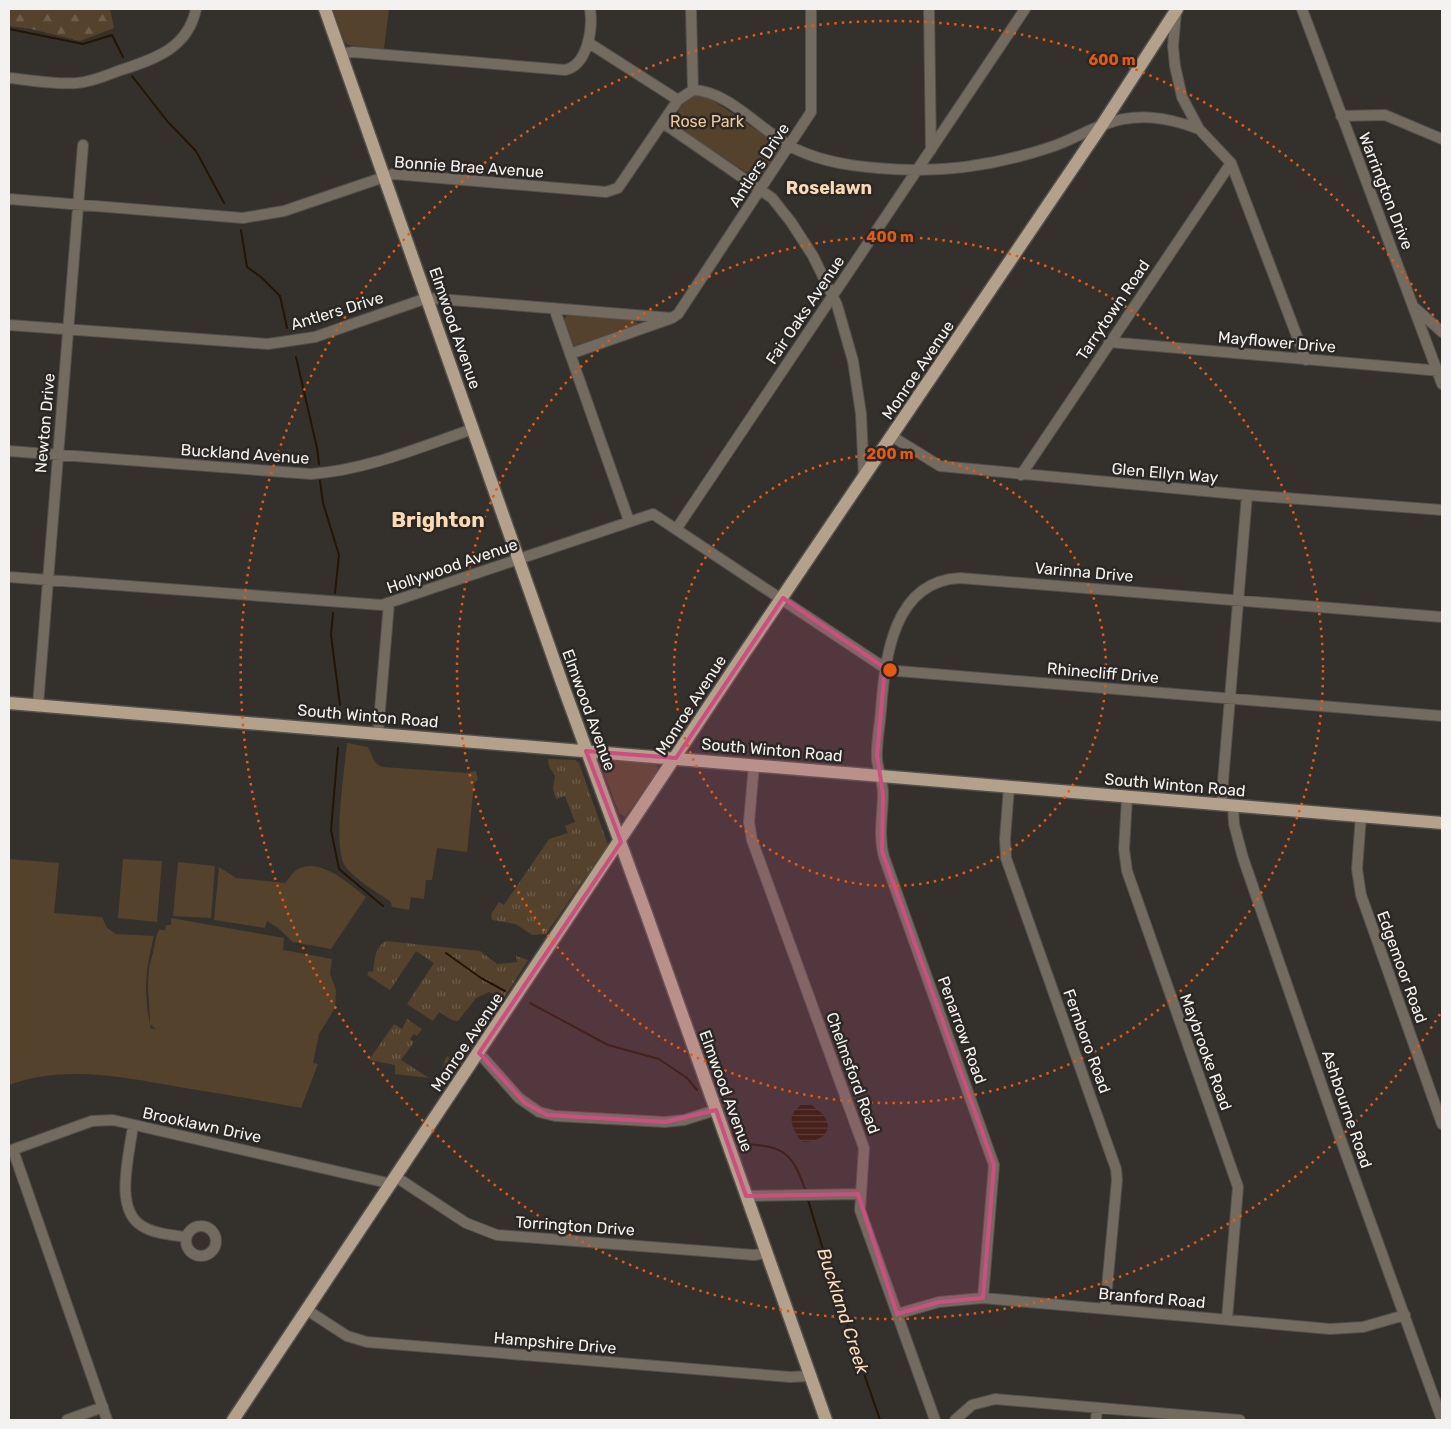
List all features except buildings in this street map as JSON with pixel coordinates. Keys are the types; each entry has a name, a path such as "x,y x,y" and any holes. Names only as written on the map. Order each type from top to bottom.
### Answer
{"main road":[{"name":"Elmwood Avenue","path":"325,9 586,750 621,842 826,1420"},
{"name":"Monroe Avenue","path":"233,1420 1102,125 1177,10"},
{"name":"South Winton Road","path":"9,703 378,732 1127,798 1442,823"}],"street":[{"path":"9,78 78,83 153,59 170,50 184,36 193,21 196,9"},
{"path":"341,54 353,52 565,70 575,65 589,43 592,28 590,9"},
{"path":"691,9 693,90"},
{"name":"Antlers Drive","path":"9,324 268,344 309,338 427,298 672,318 678,314 790,146 812,109 811,9"},
{"path":"929,9 931,150"},
{"name":"Fair Oaks Avenue","path":"677,528 1025,9"},
{"name":"Warrington Drive","path":"1302,9 1413,305 1440,371 1442,384"},
{"path":"1177,10 1173,46 1178,82 1188,111 1199,129 1231,163 1306,360"},
{"path":"589,43 678,100 693,90 702,90 717,96 790,146 833,160 871,167 916,170 959,167 1020,156 1054,146 1102,125 1144,116 1167,118 1199,129"},
{"name":"Bonnie Brae Avenue","path":"9,199 231,218 255,217 284,211 393,174 611,192 618,188 678,100"},
{"path":"1341,116 1385,115 1442,139"},
{"path":"663,123 761,189 781,209 802,238 833,296 848,341 861,414 864,478"},
{"name":"Newton Drive","path":"38,705 83,144"},
{"name":"Tarrytown Road","path":"1021,475 1231,163"},
{"path":"1413,305 1442,332"},
{"path":"554,308 629,521"},
{"path":"570,354 672,318"},
{"name":"Mayflower Drive","path":"1109,342 1440,371"},
{"name":"Buckland Avenue","path":"9,451 311,474 333,472 367,464 473,429"},
{"name":"Glen Ellyn Way","path":"893,437 938,465 1021,475 1442,510"},
{"name":"Ashbourne Road","path":"1247,495 1230,698 1227,805 1243,858 1338,1132 1442,1420"},
{"name":"Hollywood Avenue","path":"9,577 374,605 389,603 653,514 783,598"},
{"name":"Varinna Drive","path":"880,776 877,755 885,668 906,607 921,590 934,582 949,578 1239,599 1442,617"},
{"name":"Rhinecliff Drive","path":"783,598 885,668 908,672 1442,716"},
{"path":"378,732 389,603"},
{"name":"Chelmsford Road","path":"754,765 750,822 752,840 864,1148 860,1194 862,1217 935,1420"},
{"name":"Penarrow Road","path":"880,776 883,794 880,838 884,857 994,1166 983,1298"},
{"name":"Fernboro Road","path":"1009,787 1005,839 1006,858 1116,1169 1117,1180 1105,1309"},
{"name":"Maybrooke Road","path":"1127,798 1124,849 1127,871 1238,1187 1227,1319"},
{"name":"Edgemoor Road","path":"1361,816 1357,869 1361,894 1442,1124"},
{"path":"479,1053 525,1103 547,1115 665,1122 684,1120 716,1110"},
{"name":"Brooklawn Drive","path":"11,1150 92,1121 113,1120 394,1180"},
{"path":"133,1125 124,1195 128,1211 138,1223 148,1230 186,1237"},
{"path":"11,1150 107,1420"},
{"name":"Torrington Drive","path":"394,1180 466,1223 497,1235 754,1255 767,1254"},
{"path":"746,1196 860,1194"},
{"name":"Branford Road","path":"897,1314 939,1302 983,1298 1330,1329 1363,1327 1405,1315"},
{"name":"Hampshire Drive","path":"307,1310 347,1336 367,1342 790,1377 810,1376"},
{"path":"955,1420 972,1405 988,1399 1240,1420"},
{"path":"67,1420 103,1408"},
{"path":"1096,1420 1097,1408"}],"highlighted area":[{"path":"783,598 885,668 877,755 883,794 882,851 994,1165 983,1298 939,1302 897,1314 858,1194 746,1196 716,1110 665,1122 547,1115 525,1103 479,1053 621,842 586,751 676,758"}],"green space":[{"path":"9,9 110,9 114,28 80,41 31,29 9,26"},
{"path":"333,9 389,9 384,49 348,45 345,42"},
{"name":"Rose Park","path":"694,95 704,95 711,99 780,146 781,149 762,179 756,179 684,131 678,122 679,107"},
{"path":"568,314 634,319 638,324 574,346 563,320"},
{"path":"347,743 368,747 376,763 383,767 467,773 476,771 478,779 474,784 467,852 437,848 432,880 426,880 424,899 411,897 409,910 392,907 391,902 360,880 345,866 341,855 339,824"},
{"path":"548,759 575,760 579,763 608,845 546,934 532,935 516,924 492,920 491,914 499,902 504,905 549,839 568,833 565,826 575,822 565,796 556,799 553,789 555,776 549,766"},
{"path":"602,760 655,764 658,767 657,772 625,817 619,813 601,766"},
{"path":"9,859 59,863 54,913 102,917 107,928 116,934 154,936 146,982 150,1024 148,981 150,963 159,930 165,930 166,925 171,925 171,918 284,938 283,950 332,959 330,974 336,990 335,1008 319,1034 313,1063 318,1064 301,1108 141,1080 97,1075 52,1075 9,1085"},
{"path":"123,859 162,861 157,922 118,918"},
{"path":"178,862 215,866 211,918 173,916"},
{"path":"219,867 236,878 285,883 295,871 304,867 323,868 351,885 366,897 331,949 293,942 267,921 265,928 214,920"},
{"path":"386,941 480,951 497,964 517,962 516,956 528,960 504,998 489,992 476,998 458,1021 452,1020 439,1012 433,1021 407,1004 434,963 416,951 390,990 367,975 369,971 373,972 377,950"},
{"path":"492,1003 499,1005 449,1081 443,1069 447,1056 453,1064 489,1010 486,1005"},
{"path":"407,1019 422,1029 417,1036 414,1034 410,1039 414,1042 401,1060 429,1078 395,1074 395,1065 369,1060 394,1024 402,1029"}],"shaded area":[{"path":"801,1105 812,1105 824,1116 828,1127 819,1139 802,1142 795,1132 792,1122 793,1113"}],"waterway":[{"path":"9,29 83,44 112,35 123,57"},
{"path":"132,76 168,122 196,151 224,203"},
{"path":"241,230 247,267 261,277 280,296 287,328"},
{"path":"296,357 319,464"},
{"path":"320,481 323,503 339,555 335,593"},
{"path":"333,613 331,635 340,705"},
{"name":"Buckland Creek","path":"338,748 331,830 339,869 383,906"},
{"name":"Buckland Creek","path":"446,953 481,978 505,991"},
{"name":"Buckland Creek","path":"530,1003 608,1045 659,1059 687,1078 697,1090"},
{"name":"Buckland Creek","path":"730,1131 741,1144 766,1146 783,1152 795,1165 805,1189"},
{"name":"Buckland Creek","path":"808,1200 835,1289 880,1420"}],"district":[{"name":"Roselawn","path":"829,188"},
{"name":"Brighton","path":"438,519"}]}
